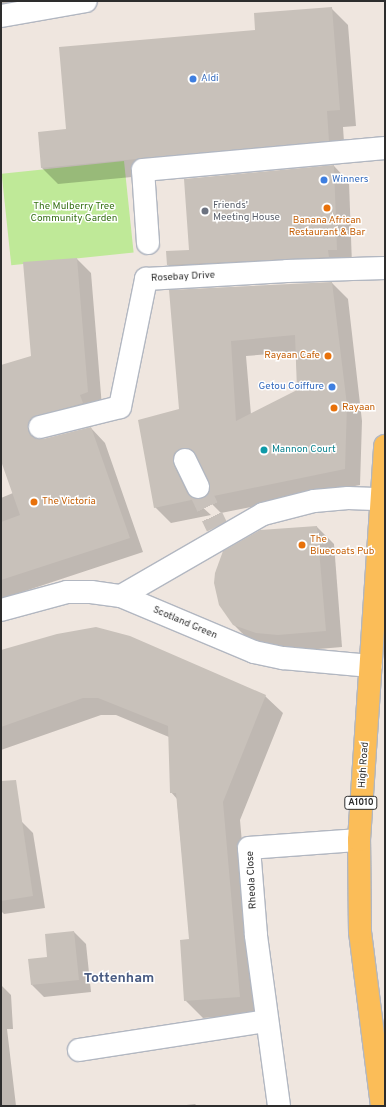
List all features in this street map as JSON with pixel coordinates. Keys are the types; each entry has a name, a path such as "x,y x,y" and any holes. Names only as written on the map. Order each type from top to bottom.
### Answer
{"main road":[{"name":"High Road","path":"382,1106 360,932 359,840 371,666 381,554 385,446"}],"street":[{"path":"1,16 86,1"},
{"path":"148,243 143,170 385,148"},
{"name":"Rosebay Drive","path":"40,427 120,407 146,279 287,271 385,268"},
{"path":"185,460 198,487"},
{"path":"121,596 220,532 263,514 314,501 348,498 382,499"},
{"name":"Scotland Green","path":"1,610 68,592 90,592 121,596 254,652 283,658 371,666"},
{"name":"Rheola Close","path":"279,1106 256,935 249,848 359,840"},
{"path":"79,1050 267,1021"}],"green space":[{"name":"The Mulberry Tree Community Garden","path":"124,161 134,252 11,265 2,174"}],"building":[{"name":"Aldi","path":"332,7 340,110 327,111 329,141 41,168 38,132 66,129 59,47 255,30 254,13"},
{"path":"334,165 337,250 328,250 329,257 167,265 166,251 189,250 184,179"},
{"path":"77,258 88,392 80,395 83,403 32,418 28,423 28,430 31,436 37,439 43,439 91,427 130,538 1,580 1,522 20,515 1,461 1,365 31,356 23,262"},
{"path":"332,282 347,405 345,469 204,498 208,494 210,488 196,455 192,450 186,448 180,449 174,453 174,465 187,493 196,499 154,508 138,420 179,409 169,290","holes":["295,335 297,390 236,421 231,341"]},
{"path":"317,526 326,631 278,635 256,633 233,625 219,605 214,583 215,573 223,551 260,530"},
{"path":"96,627 130,636 266,695 223,802 240,997 184,1001 180,940 189,939 176,793 170,793 168,726 98,698 83,698 1,727 1,650 57,634"},
{"path":"16,780 33,896 1,901 1,781"},
{"path":"74,931 79,980 31,985 28,959 47,957 45,934"}],"tunnel":[{"path":"198,487 217,527"}],"place":[{"name":"Aldi","path":"193,79"},
{"name":"Winners","path":"324,180"},
{"name":"Banana African Restaurant & Bar","path":"327,208"},
{"name":"Friends' Meeting House","path":"205,211"},
{"name":"Rayaan Cafe","path":"328,356"},
{"name":"Getou Coiffure","path":"332,387"},
{"name":"Rayaan","path":"334,408"},
{"name":"Mannon Court","path":"264,450"},
{"name":"The Victoria","path":"34,502"},
{"name":"The Bluecoats Pub","path":"302,545"}],"district":[{"name":"Tottenham","path":"119,979"}]}
